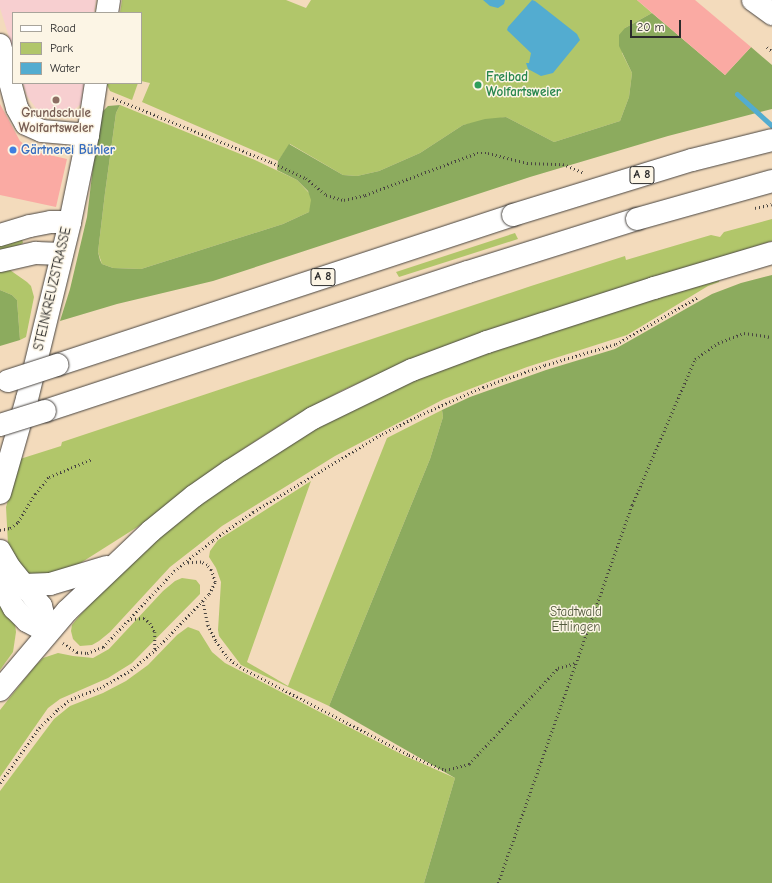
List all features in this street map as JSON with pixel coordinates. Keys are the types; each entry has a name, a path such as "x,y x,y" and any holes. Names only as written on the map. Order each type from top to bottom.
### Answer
{"main road":[{"path":"107,12 109,0"},
{"path":"753,0 772,14"},
{"path":"0,45 17,108 26,124 42,131 88,135"},
{"name":"STEINKREUZSTRASSE","path":"0,493 27,399 70,222 88,135 95,88"},
{"name":"A 8","path":"4,382 513,215 684,163 772,140"},
{"path":"0,425 475,269 638,219 772,181"},
{"path":"0,235 30,226 51,222 70,222"},
{"path":"0,261 36,253 62,254"},
{"path":"0,690 48,632 114,565 171,514 230,471 313,418 384,383 443,358 487,342 661,286 772,253"},
{"path":"0,551 10,568 41,606 48,632"},
{"path":"24,585 50,584 75,578 114,565"},
{"path":"0,583 14,608 27,621 48,632"}],"path":[{"path":"767,47 772,51"},
{"path":"95,88 112,98 271,162 306,178 326,195 344,200 365,195 477,153 488,153 527,163 563,164"},
{"path":"48,632 72,649 87,653 104,647 174,571 186,563 213,540 253,512 344,456 395,428 489,385 544,365 616,344 700,296"},
{"path":"498,883 632,505 695,359 718,344 744,333 772,337"},
{"path":"0,530 10,528 18,522 35,494 49,477 92,459"},
{"path":"0,783 39,728 58,709 71,699 115,681 131,670 155,650 209,594 215,582 211,570 207,565 201,562 186,563"},
{"path":"203,601 208,625 216,640 227,657 240,667 409,755 445,770 469,764 558,668 575,663"},
{"path":"130,619 144,618 150,622 155,632 155,650"}],"shaded area":[{"path":"0,0 96,0 94,12 12,12 12,47 0,8"},
{"name":"Grundschule Wolfartsweier","path":"23,84 84,84 81,104 65,117 41,115 27,96"}],"green space":[{"name":"Freibad Wolfartsweier","path":"122,0 286,0 306,8 311,0 637,0 652,13 625,28 622,53 632,73 629,97 620,121 554,142 506,117 463,125 420,153 379,171 357,176 343,175 290,144 278,161 142,102 150,83 142,81 142,12 120,12"},
{"path":"652,13 725,75 751,47 772,65 772,109 668,136 530,177 213,281 117,304 60,321 70,289 87,217 99,117 108,106 120,105 116,113 98,252 102,264 113,268 141,269 283,224 309,212 311,200 308,191 297,180 277,170 278,161 289,144 343,175 357,176 379,171 420,153 463,125 485,119 506,117 554,142 620,121 629,97 632,73 619,46 619,35 625,28"},
{"path":"106,84 138,84 132,100 110,91"},
{"path":"120,105 255,160 297,180 311,195 311,207 309,212 283,224 141,269 113,268 102,264 98,252 116,113"},
{"path":"772,219 772,241 476,335 417,357 343,390 290,419 237,453 150,519 60,576 42,579 25,573 8,544 6,507 20,459 61,446 62,442 625,256 626,260 711,235 720,237 724,232"},
{"path":"515,233 518,239 399,277 396,272"},
{"path":"22,239 23,243 0,254 0,240"},
{"path":"7,268 31,286 34,297 26,337 20,340 17,300 12,295 0,290 0,270"},
{"name":"Stadtwald Ettlingen","path":"772,275 772,883 424,883 455,778 329,706 430,459 443,417 442,410 470,397 546,370 615,349 712,294 741,283"},
{"path":"719,280 719,282 708,286 627,335 527,367 444,399 335,456 222,526 170,567 110,632 99,641 92,645 80,646 73,639 71,631 72,625 80,615 118,575 156,539 200,503 319,426 423,375 536,335"},
{"path":"0,290 12,295 17,300 20,340 0,346"},
{"path":"442,410 443,417 430,459 329,706 241,665 219,636 218,630 221,582 216,568 209,557 210,551 218,540 311,481 247,662 288,686 387,438"},
{"path":"182,578 196,580 200,585 200,594 132,663 108,678 60,699 48,708 0,777 0,710 35,666 43,658 58,653 93,658 109,649 163,591 175,581"},
{"path":"0,599 15,624 16,632 13,652 0,670"},
{"path":"188,627 199,631 212,652 225,663 403,755 455,778 424,883 0,883 0,791 54,719 70,706 103,693 126,681 148,665 177,635"}],"water":[{"path":"483,0 505,0 504,4 498,8 490,6"},
{"path":"532,0 577,34 580,40 553,73 541,76 528,69 526,63 529,63 531,53 507,30"}],"building":[{"path":"637,0 695,0 751,47 725,75"},
{"path":"0,104 20,141 32,151 67,159 56,207 0,195"}],"waterway":[{"path":"737,94 772,126"}],"place":[{"name":"Freibad Wolfartsweier","path":"478,85"},
{"name":"Grundschule Wolfartsweier","path":"56,100"},
{"name":"Gärtnerei Bühler","path":"13,150"}]}
